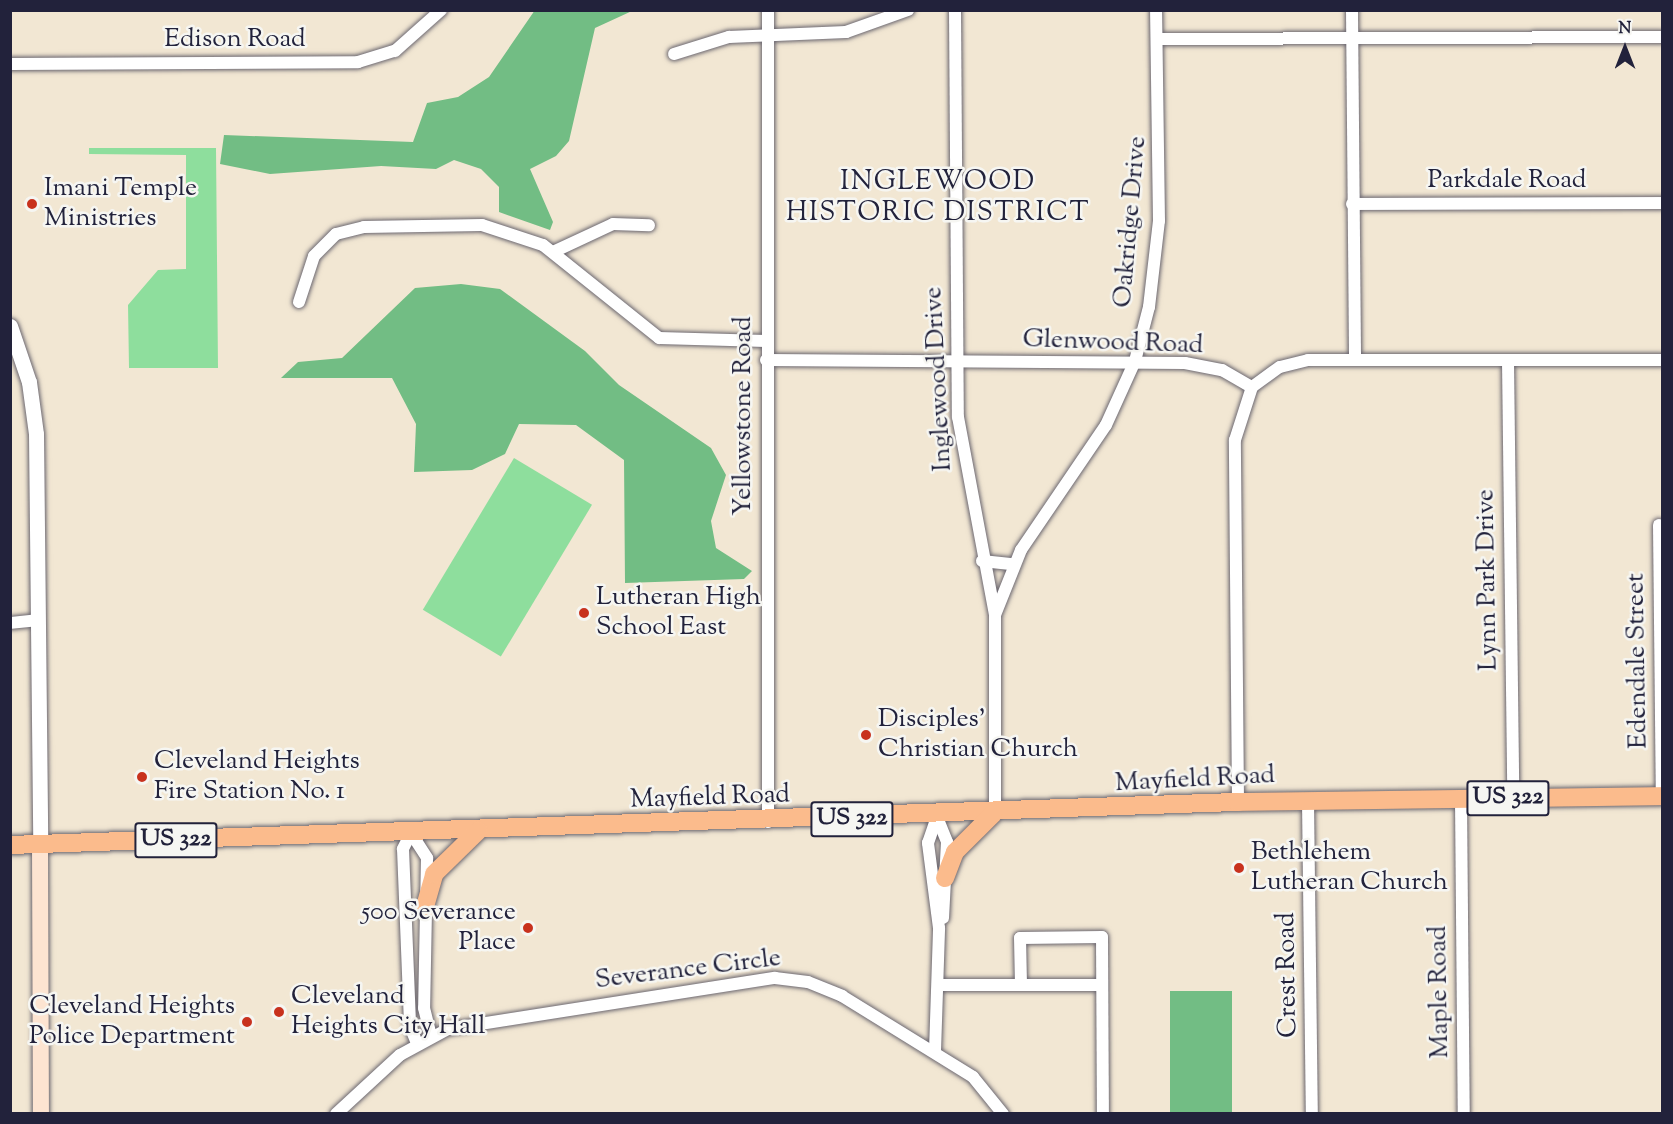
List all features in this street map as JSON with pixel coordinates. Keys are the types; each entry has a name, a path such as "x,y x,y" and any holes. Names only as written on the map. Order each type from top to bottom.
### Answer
{"main road":[{"name":"Mayfield Road","path":"10,845 937,817 1238,802 1662,796"},
{"path":"945,878 955,852 994,814"},
{"path":"424,910 434,874 478,831"},
{"path":"40,843 41,1113"}],"street":[{"name":"Edison Road","path":"10,64 358,62 404,46 441,10"},
{"name":"Yellowstone Road","path":"768,10 766,38 768,822"},
{"path":"674,54 720,39 846,32 908,10"},
{"name":"Inglewood Drive","path":"955,10 956,362 961,449 982,561 995,615 994,814"},
{"name":"Oakridge Drive","path":"995,615 1013,564 1106,425 1135,362 1149,308 1159,221 1160,39 1156,10"},
{"path":"1352,10 1355,360"},
{"path":"1160,39 1662,37"},
{"name":"Parkdale Road","path":"1352,204 1662,202"},
{"path":"553,252 613,224 649,225"},
{"path":"299,302 316,252 344,231 482,225 518,233 553,252 659,338 766,341"},
{"path":"10,326 35,418 40,843"},
{"name":"Glenwood Road","path":"766,360 1135,362 1203,365 1252,387"},
{"path":"1238,802 1235,440 1252,387 1292,362 1662,360"},
{"name":"Lynn Park Drive","path":"1508,362 1513,798"},
{"name":"Edendale Street","path":"1659,525 1662,796"},
{"path":"982,561 1013,564"},
{"path":"10,622 38,621"},
{"name":"Maple Road","path":"1461,799 1464,1113"},
{"name":"Crest Road","path":"1308,801 1312,1113"},
{"path":"937,817 947,842 939,928"},
{"path":"935,1051 940,985 939,928 928,843 937,817"},
{"path":"411,833 427,858 424,910 425,1020 431,1036"},
{"path":"411,833 403,849 409,946 410,1026 417,1043"},
{"path":"1021,985 1020,938 1102,937 1102,1113"},
{"path":"409,946 424,946"},
{"name":"Severance Circle","path":"336,1113 417,1043 431,1036 478,1022 775,978 828,989 935,1051 973,1077 1003,1113"},
{"path":"940,985 1102,985"}],"green space":[{"path":"535,10 632,11 595,28 569,141 556,156 530,169 553,222 550,230 499,212 499,187 481,169 454,160 436,169 381,166 270,174 220,164 224,135 413,142 427,103 458,97 489,77"},
{"path":"89,148 216,148 218,368 129,368 128,305 158,270 186,269 186,155 89,154"},
{"path":"461,284 500,289 585,351 619,385 711,448 726,475 711,521 716,548 752,571 744,579 625,583 624,460 576,425 519,424 505,454 472,470 414,472 416,424 392,378 281,378 298,362 342,358 415,288"},
{"path":"514,458 592,505 501,657 423,610"},
{"path":"1170,991 1232,991 1232,1113 1170,1113"}],"place":[{"name":"Imani Temple Ministries","path":"32,204"},
{"name":"Lutheran High School East","path":"584,613"},
{"name":"Disciples' Christian Church","path":"866,735"},
{"name":"Cleveland Heights Fire Station No. 1","path":"142,777"},
{"name":"Bethlehem Lutheran Church","path":"1239,868"},
{"name":"500 Severance Place","path":"528,928"},
{"name":"Cleveland Heights City Hall","path":"279,1012"},
{"name":"Cleveland Heights Police Department","path":"247,1022"}],"district":[{"name":"INGLEWOOD HISTORIC DISTRICT","path":"938,198"}]}
